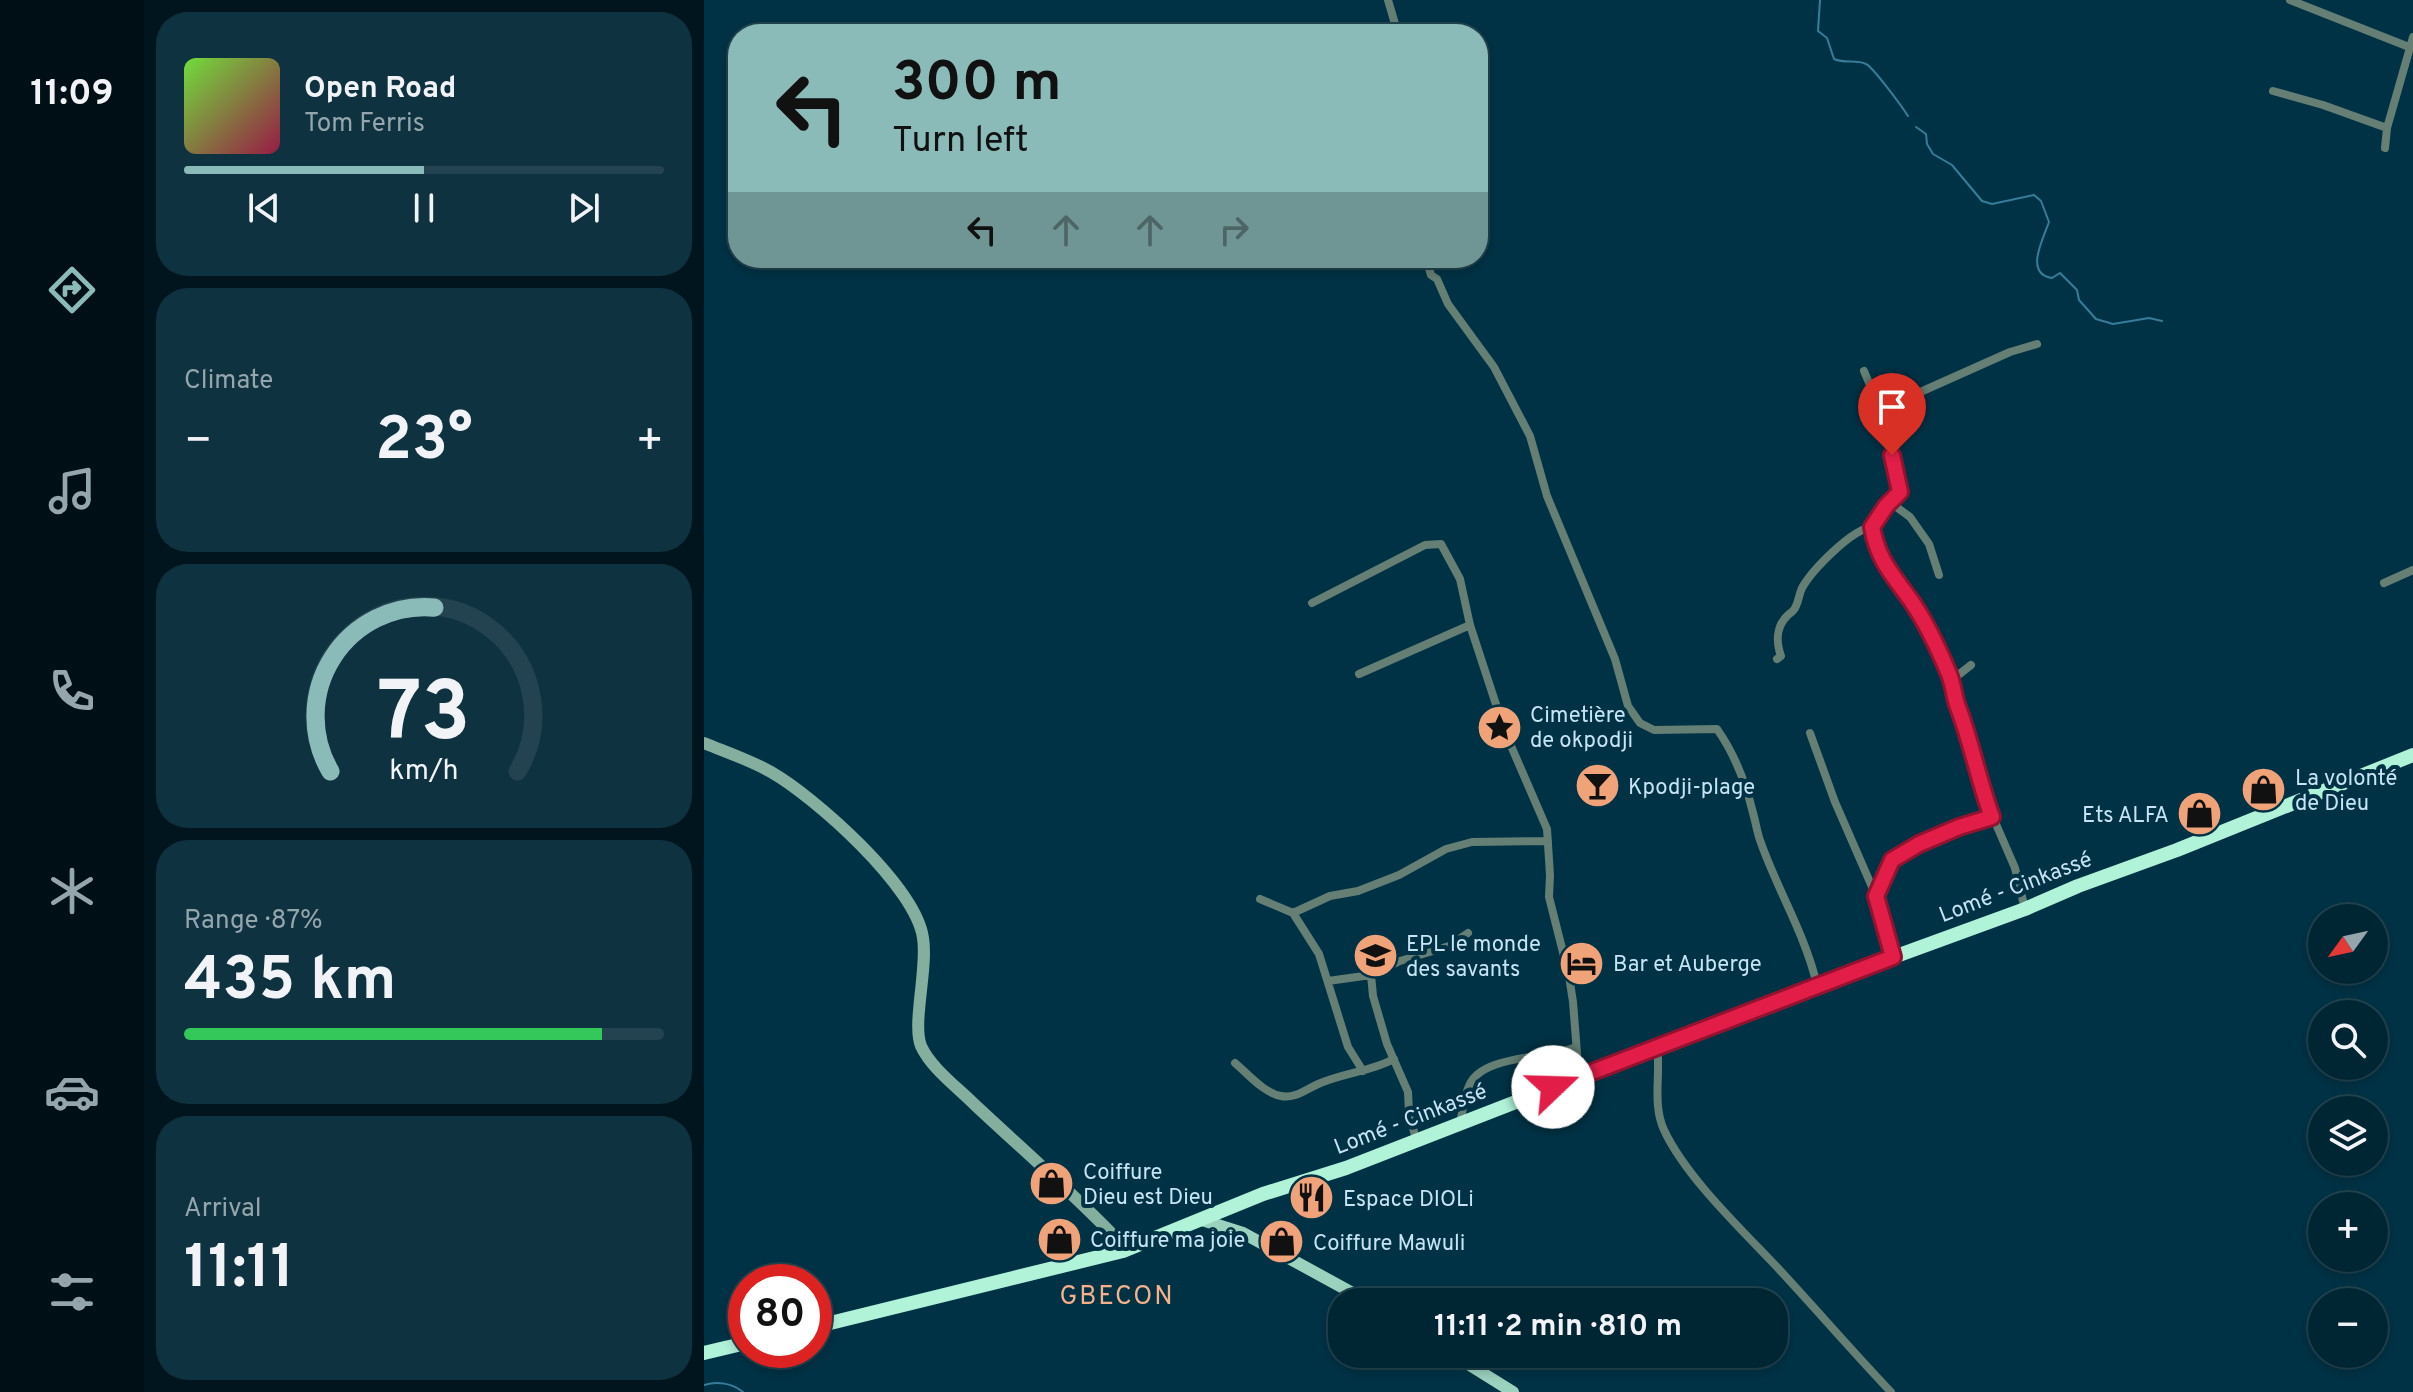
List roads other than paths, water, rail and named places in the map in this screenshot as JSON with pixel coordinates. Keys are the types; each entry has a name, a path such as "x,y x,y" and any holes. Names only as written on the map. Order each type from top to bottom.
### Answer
{"highway":[{"name":"Lomé - Cinkassé","path":"832,1323 1123,1251 1263,1194 1346,1168 1657,1046 2025,909 2413,755"},
{"path":"704,1353 728,1347"}],"main road":[{"path":"1202,1220 1243,1233 1343,1288"},
{"path":"1474,1368 1513,1392"}],"street":[{"path":"1388,0 1395,24"},
{"path":"2290,0 2409,47"},
{"path":"2385,148 2387,128 2413,37"},
{"path":"2273,91 2387,128"},
{"path":"1429,268 1448,304 1494,367 1530,436 1547,496 1615,659 1628,706 1640,723 1654,730 1717,729 1731,752 1764,850 1809,952 1817,985"},
{"path":"1880,410 2010,352 2037,344"},
{"path":"1777,659 1781,656 1776,639 1783,622 1797,606 1800,590 1809,576 1851,534 1872,527 1900,492 1880,410 1864,371"},
{"path":"1891,503 1910,517 1929,544 1939,575"},
{"path":"1872,527 1880,559 1913,604 1952,680 1969,746 1992,817 2015,868 2025,909"},
{"path":"1312,603 1425,545 1441,544 1460,579 1470,625 1505,732 1547,829 1549,897 1569,976 1576,1047 1574,1079"},
{"path":"2384,583 2413,570"},
{"path":"1359,674 1470,625"},
{"path":"1952,680 1971,665"},
{"path":"1810,733 1835,802 1876,896 1893,957"},
{"path":"704,743 769,770 804,793 905,894 917,916 924,939 925,965 918,1018 921,1046 959,1089 1118,1241 1123,1251"},
{"path":"1876,896 1892,860 1901,853 1959,827 1992,817"},
{"path":"1293,913 1330,896 1358,891 1399,875 1446,849 1468,843 1548,841"},
{"path":"1260,899 1293,913 1319,954 1348,1047 1363,1071"},
{"path":"1328,981 1371,975 1400,961 1449,946 1468,933"},
{"path":"1371,975 1373,996 1408,1092 1409,1113 1416,1139"},
{"path":"1657,1046 1660,1079 1658,1110 1677,1154 1735,1223 1891,1392"},
{"path":"1460,1122 1468,1086 1479,1072 1515,1059 1558,1053 1576,1047"},
{"path":"1235,1063 1271,1093 1283,1097 1297,1095 1344,1074 1363,1071 1394,1059"}],"waterway":[{"path":"1820,0 1818,31 1827,38 1834,59 1870,67 1908,116"},
{"path":"1916,127 1926,134 1933,154 1952,165 1982,201 1992,204 2034,195 2041,201 2049,222 2038,255 2039,270 2052,278 2060,273 2077,290 2079,300 2096,319 2113,324 2149,318 2162,321"},
{"path":"704,1385 724,1384 743,1392"}],"place":[{"name":"Cimetière de okpodji","path":"1499,727"},
{"name":"Kpodji-plage","path":"1597,786"},
{"name":"La volonté de Dieu","path":"2264,790"},
{"name":"Ets ALFA","path":"2200,814"},
{"name":"EPL le monde des savants","path":"1375,956"},
{"name":"Bar et Auberge","path":"1582,963"},
{"name":"Coiffure Dieu est Dieu","path":"1052,1184"},
{"name":"Espace DIOLi","path":"1312,1198"},
{"name":"Coiffure ma joie","path":"1059,1239"},
{"name":"Coiffure Mawuli","path":"1282,1242"}],"district":[{"name":"GBECON","path":"1117,1295"}]}
